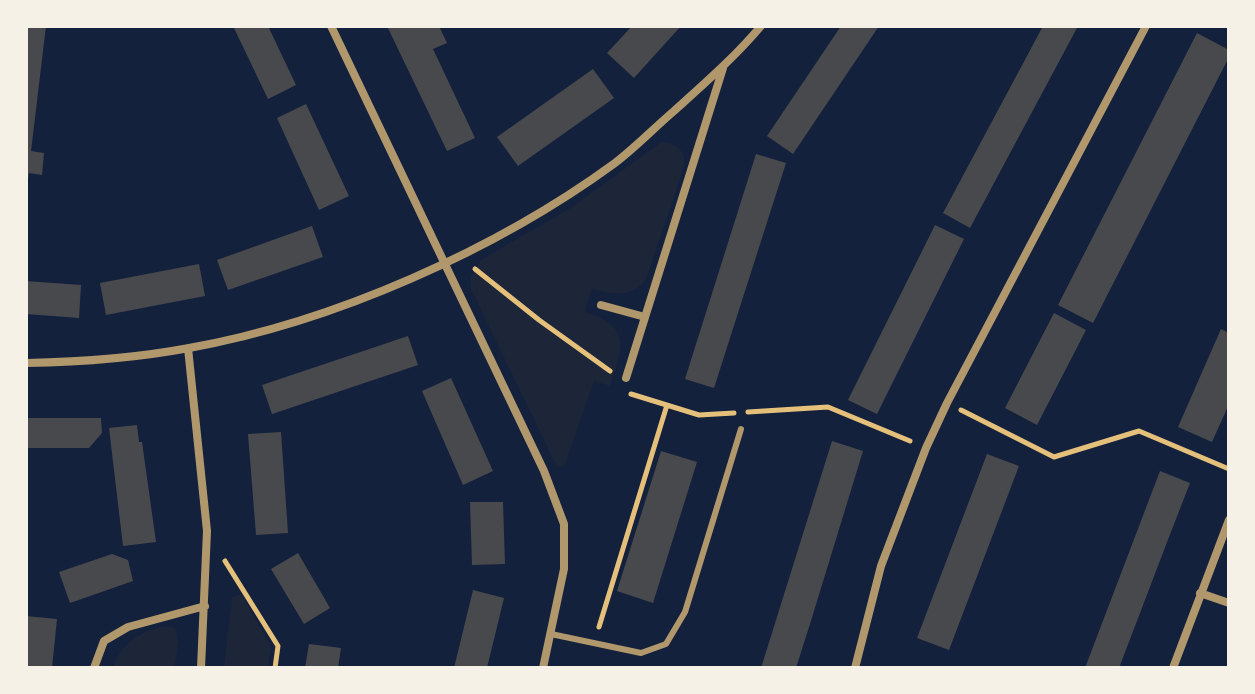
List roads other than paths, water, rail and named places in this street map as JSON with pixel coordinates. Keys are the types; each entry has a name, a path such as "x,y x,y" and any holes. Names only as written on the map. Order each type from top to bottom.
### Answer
{"street":[{"path":"331,26 544,471 564,524 564,569 543,668"},
{"path":"26,363 67,362 188,348 249,334 344,306 445,263 532,218 616,162 723,67 761,26"},
{"path":"855,668 881,566 926,448 1146,26"},
{"path":"626,378 723,67"},
{"path":"601,305 645,317"},
{"path":"188,348 207,531 201,668"},
{"path":"1173,668 1229,520"},
{"path":"1200,593 1229,603"},
{"path":"94,668 104,641 128,627 205,606"}],"lane":[{"path":"551,634 641,653 666,644 685,612 741,429"}]}
